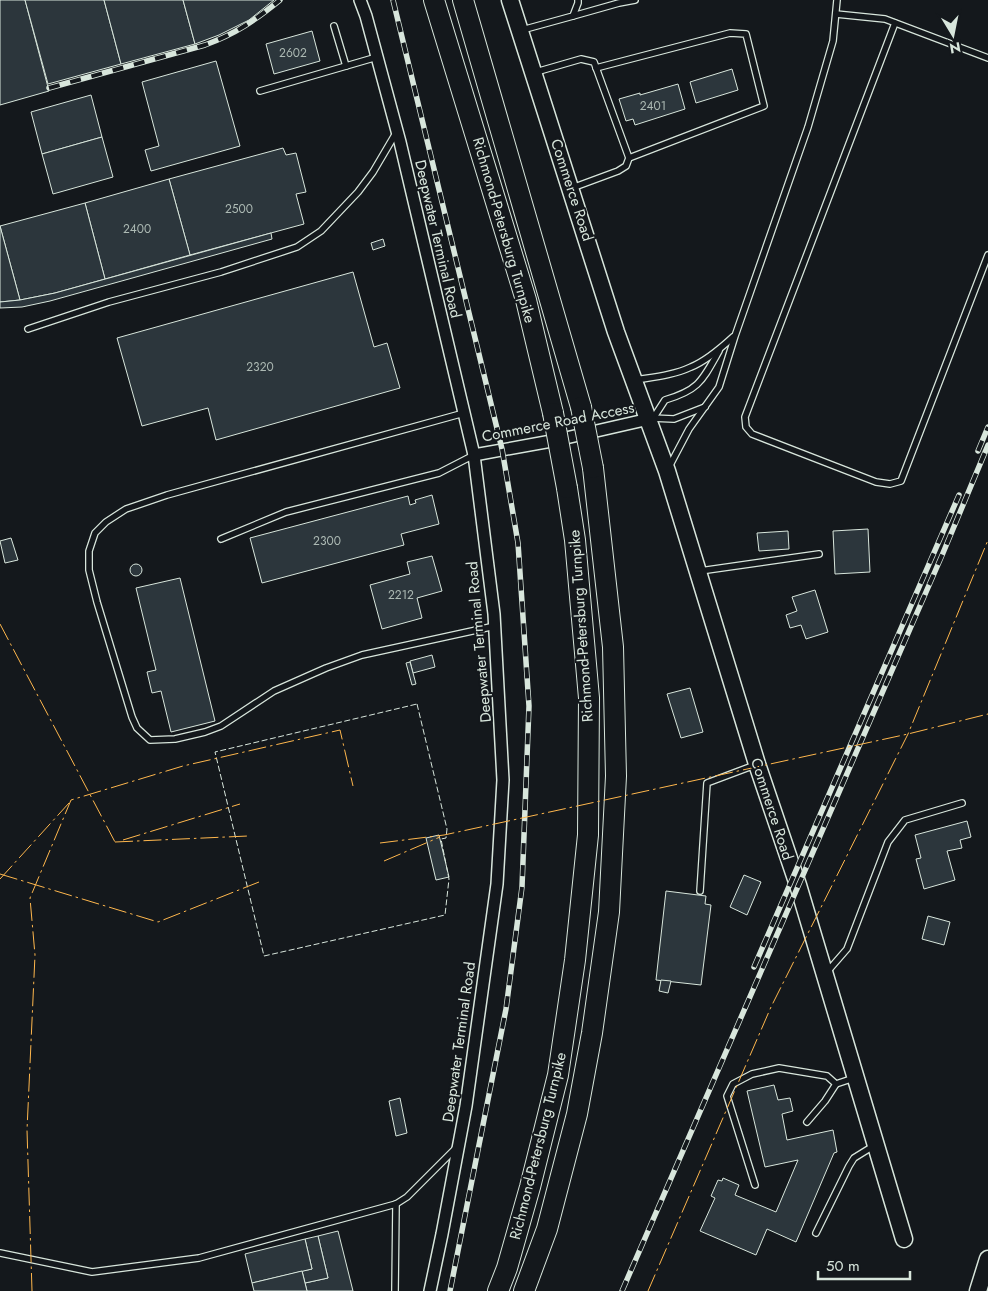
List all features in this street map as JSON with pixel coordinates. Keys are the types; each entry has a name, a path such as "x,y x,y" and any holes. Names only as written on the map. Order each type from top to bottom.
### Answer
{"highway":[{"name":"Richmond-Petersburg Turnpike","path":"434,0 526,300 553,413 575,540 589,698 588,835 575,960 558,1075 530,1187 507,1268 498,1291"},
{"name":"Richmond-Petersburg Turnpike","path":"463,0 581,407 593,468 613,647 616,776 609,912 592,1032 577,1114 547,1229 524,1291"}],"main road":[{"name":"Commerce Road","path":"510,0 525,29 539,71 576,187 616,332 651,418 757,764 798,886 854,1078 904,1239"},
{"name":"Commerce Road","path":"522,0 525,29"},
{"path":"978,1291 988,1259"}],"street":[{"name":"Deepwater Terminal Road","path":"360,0 397,132 474,455 495,626 503,780 497,884 466,1106 430,1291"},
{"name":"Commerce Road Access","path":"474,455 557,440 651,418"}],"lane":[{"path":"573,16 578,0"},
{"path":"525,29 635,0"},
{"path":"667,471 689,429 719,387 808,127 834,41 837,0"},
{"path":"836,14 885,19 988,58"},
{"path":"895,23 745,416 746,427 752,434 876,482 890,484 901,481 988,255"},
{"path":"334,26 346,66"},
{"path":"596,68 730,33 746,34 764,106 629,158"},
{"path":"260,91 377,57"},
{"path":"539,71 581,58 594,62 629,158 626,166 618,171 576,187"},
{"path":"28,329 109,302 221,272 297,247 321,231 358,192 373,172 397,132"},
{"path":"635,380 674,373 692,367 720,349 735,336"},
{"path":"651,418 665,400 681,395 702,382 720,349"},
{"path":"651,418 674,418 705,408"},
{"path":"464,413 167,495 126,509 106,522 95,533 89,550 89,570 132,717 137,728 150,740 175,739 221,726 274,691 326,668 362,655 495,626"},
{"path":"221,539 286,512 439,473 474,455"},
{"path":"699,571 819,554"},
{"path":"700,891 707,783 757,764"},
{"path":"824,976 847,949 888,842 905,820 962,803"},
{"path":"755,1185 727,1096 732,1084 752,1074 779,1068 826,1076 836,1084"},
{"path":"807,1122 836,1084 854,1078"},
{"path":"0,1253 92,1272 199,1258 396,1204 408,1196 459,1145"},
{"path":"816,1233 854,1158 877,1153"},
{"path":"396,1204 396,1291"}],"building":[{"path":"0,0 25,0 49,91 0,105"},
{"path":"25,0 104,0 121,64 48,84"},
{"path":"104,0 183,0 195,44 121,64"},
{"path":"183,0 274,0 249,20 219,35 195,44"},
{"path":"312,31 320,61 274,74 266,44"},
{"path":"216,61 240,146 151,171 145,150 159,146 142,82"},
{"path":"732,69 738,90 696,103 690,82"},
{"path":"678,84 685,109 635,125 633,119 626,121 619,99"},
{"path":"91,95 102,137 42,154 31,112"},
{"path":"102,137 113,177 53,194 42,154"},
{"path":"283,148 286,155 296,153 306,192 296,194 304,224 190,255 169,179"},
{"path":"169,179 190,255 105,279 85,203"},
{"path":"85,203 105,279 55,293 20,300 0,226"},
{"path":"0,226 20,300 0,302"},
{"path":"271,233 272,239 50,301 22,307 0,308 0,302 55,293"},
{"path":"383,239 385,246 373,250 371,243"},
{"path":"353,272 374,347 387,343 400,388 216,440 208,408 142,426 117,338"},
{"path":"432,495 439,524 401,534 404,545 262,583 250,538 408,496 410,505 416,503 415,500"},
{"path":"868,529 870,572 835,574 833,531"},
{"path":"788,531 789,549 759,551 757,533"},
{"path":"11,538 18,560 5,563 0,541"},
{"path":"432,556 442,591 417,598 422,618 382,629 370,585 410,574 407,562"},
{"path":"134,564 138,564 142,570 138,576 134,576 130,572 130,568"},
{"path":"180,578 215,721 171,732 161,691 152,693 147,672 156,670 136,588"},
{"path":"815,590 828,632 806,639 801,625 790,628 786,615 797,611 792,597"},
{"path":"432,655 435,667 413,673 410,661"},
{"path":"410,662 416,684 412,685 406,663"},
{"path":"690,688 703,732 681,738 667,694"},
{"path":"967,821 971,837 960,840 962,848 947,851 955,880 924,889 916,859 921,858 915,835"},
{"path":"439,835 449,877 436,880 426,838"},
{"path":"744,875 761,882 747,915 730,907"},
{"path":"666,891 706,896 705,904 711,905 701,985 656,980"},
{"path":"928,916 950,922 944,945 922,939"},
{"path":"661,980 671,981 668,993 659,991"},
{"path":"774,1085 778,1100 790,1098 793,1111 782,1114 787,1140 833,1130 837,1152 834,1153 796,1242 767,1229 756,1255 700,1231 715,1198 711,1196 718,1180 722,1181 723,1178 739,1185 735,1195 776,1212 798,1160 765,1167 747,1091"},
{"path":"400,1098 407,1133 396,1136 389,1101"},
{"path":"338,1231 353,1291 307,1291 305,1283 328,1278 318,1236"},
{"path":"318,1236 328,1278 305,1283 302,1271 312,1269 305,1239"},
{"path":"305,1239 312,1269 252,1283 245,1254"},
{"path":"302,1271 307,1291 254,1291 252,1283"}],"railway":[{"path":"49,88 205,45 245,26 280,0"},
{"path":"393,0 502,449 518,543 529,706 522,887 506,1009 450,1291"},
{"path":"978,451 988,427"},
{"path":"622,1291 943,553 988,445"},
{"path":"754,967 959,495"}],"fence":[{"path":"417,704 447,829 446,838 441,839 449,879 445,915 264,956 215,752 417,704"}],"power":[{"path":"648,1291 771,1007 908,734 988,540"},
{"path":"0,624 115,842"},
{"path":"380,843 444,835 908,734 988,714"},
{"path":"32,1291 27,1130 35,955 30,898 71,800 183,766 340,730 353,786"},
{"path":"0,879 69,803"},
{"path":"123,840 240,804"},
{"path":"115,842 248,836"},
{"path":"384,861 440,837"},
{"path":"0,874 158,922 259,882"}]}
